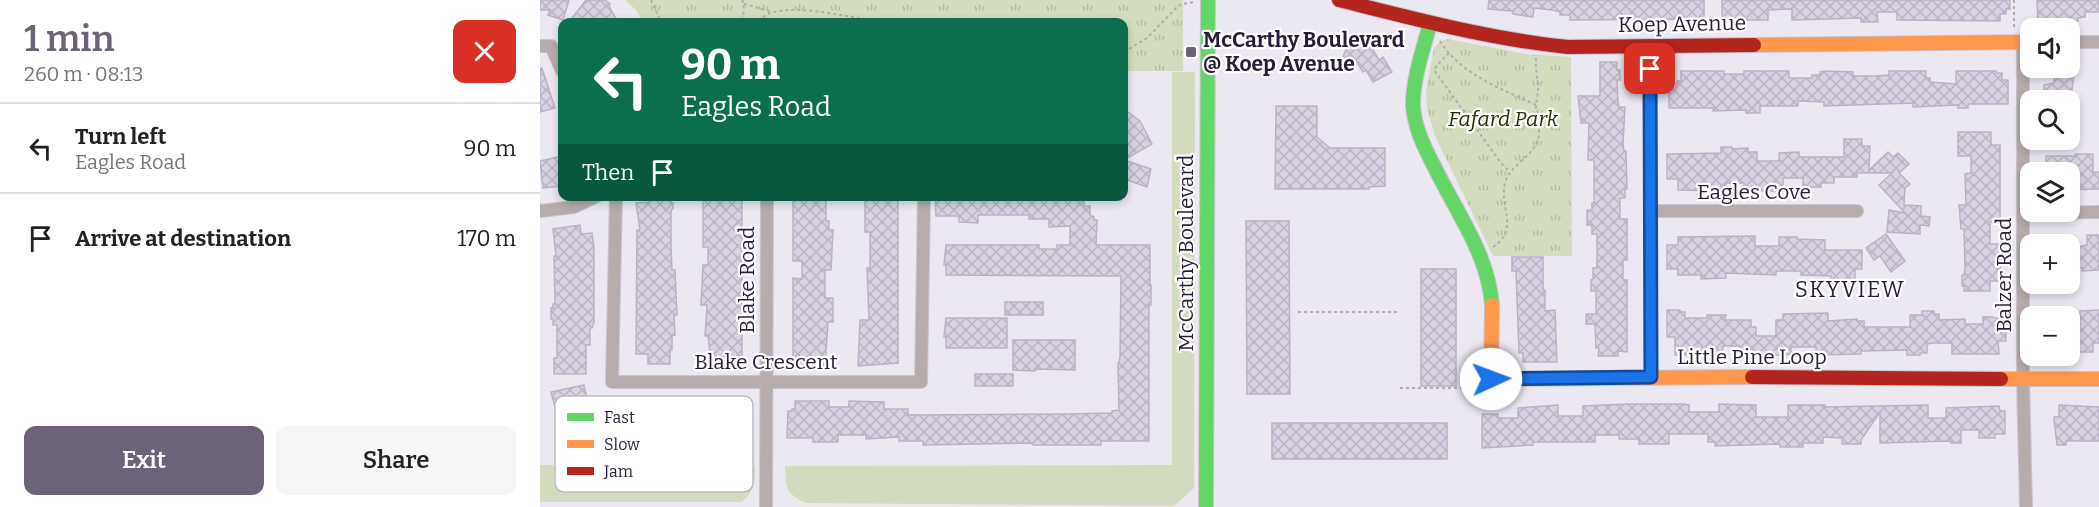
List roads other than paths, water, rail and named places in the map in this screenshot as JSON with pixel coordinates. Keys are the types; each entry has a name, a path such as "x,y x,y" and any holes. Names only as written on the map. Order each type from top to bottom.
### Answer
{"street":[{"name":"Koep Avenue","path":"1339,0 1430,24 1537,44 1568,46 2020,42"},
{"name":"McCarthy Boulevard","path":"1206,507 1208,1"},
{"name":"Little Pine Loop","path":"1430,24 1413,95 1414,112 1420,134 1480,253 1486,270 1493,315 1491,379 1651,377 2099,380"},
{"path":"2080,42 2099,42"},
{"path":"1649,45 1651,377"},
{"path":"540,46 551,46 558,62"},
{"name":"Balzer Road","path":"2023,78 2024,162"},
{"path":"540,211 574,207 587,201"},
{"name":"Blake Crescent","path":"616,201 612,382 921,382 924,201"},
{"name":"Blake Road","path":"766,507 767,201"},
{"name":"Eagles Cove","path":"1651,211 1857,211"},
{"path":"2080,212 2099,212"},
{"name":"Balzer Road","path":"2024,222 2023,380 2026,507"}],"place":[{"name":"McCarthy Boulevard @ Koep Avenue","path":"1191,52"}],"district":[{"name":"SKYVIEW","path":"1850,289"}],"park label":[{"name":"Fafard Park","path":"1503,119"}]}
